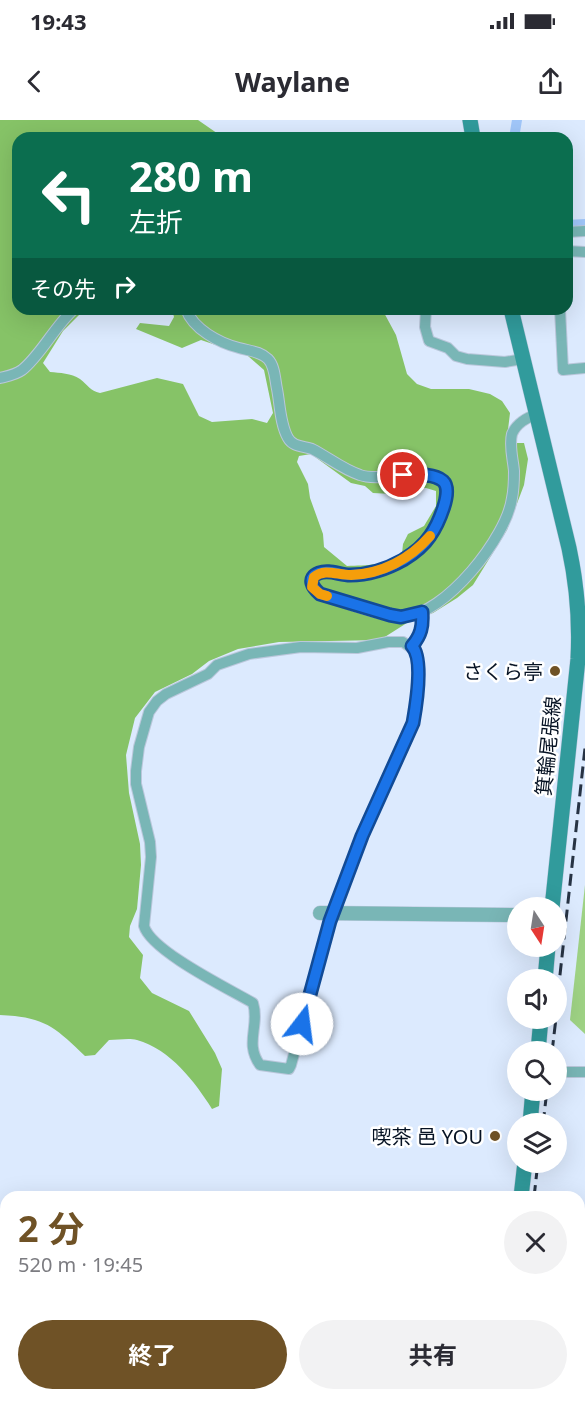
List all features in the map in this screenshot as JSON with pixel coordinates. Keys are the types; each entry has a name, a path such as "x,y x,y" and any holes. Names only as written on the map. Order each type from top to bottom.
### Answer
{"main road":[{"name":"箕輪尾張線","path":"512,315 569,548 576,582 580,624 553,897"},
{"path":"522,1191 524,1173"}],"street":[{"path":"0,378 14,375 23,369 68,315"},
{"path":"189,315 194,323 214,338 237,348 261,354 270,361 283,424 291,442 311,449 335,465 370,479 416,475 441,479 446,484 447,494 444,508 437,524 422,546 404,559 370,573 349,575 330,572 319,573 314,577 312,587 320,594 390,615 401,617 422,612 443,599 470,575 503,528 512,500 514,473 511,446 513,434 519,424 536,415"},
{"path":"426,315 425,327 429,340 448,348 456,356 505,362 523,359"},
{"path":"561,315 563,370 585,368"},
{"path":"412,646 420,636 422,612"},
{"path":"388,642 403,642 412,646 416,651 418,662 416,710 413,723 327,913 291,1065 289,1069 260,1065 253,1056 255,1011 253,1003 174,957 146,933 144,926 150,849 137,793 136,771 139,747 149,712 166,694 207,674 217,665 249,654 301,647 357,648 388,642"},
{"path":"327,913 507,915"},
{"path":"567,1072 585,1072"}],"green space":[{"path":"0,120 198,120 215,132 12,132 12,315 79,315 63,331 43,363 50,372 77,377 91,389 100,393 157,378 183,384 199,416 212,422 252,419 267,423 273,413 264,370 248,356 201,340 182,348 136,329 140,323 169,326 174,315 385,315 396,335 407,374 417,384 431,389 469,389 490,394 502,401 510,413 507,438 512,443 524,443 528,459 524,485 507,530 473,585 433,613 410,621 380,640 279,642 238,649 209,661 192,674 155,692 135,718 126,755 129,793 140,844 141,865 137,909 130,926 129,937 143,955 140,978 152,993 189,1011 215,1053 222,1069 219,1106 212,1109 198,1088 180,1068 149,1044 134,1039 109,1040 95,1055 85,1056 56,1030 38,1021 0,1015","holes":["311,454 351,483 365,486 373,493 392,494 399,487 426,488 436,491 436,506 424,526 408,534 403,544 402,554 382,563 347,566 324,547 323,534 310,498 308,484 297,462 299,456"]},
{"path":"585,885 585,1034 570,1020"}],"waterway":[{"path":"515,132 517,120"},
{"path":"573,225 585,224"}],"railway":[{"path":"561,969 585,748"},
{"path":"553,1041 555,1029"},
{"path":"544,1113 546,1101"},
{"path":"535,1191 537,1173"}],"slow traffic":[{"path":"327,596 320,594 312,587 314,577 319,573 349,575 370,573 404,559 422,546 430,536"}],"place":[{"name":"さくら亭","path":"555,671"},
{"name":"喫茶 邑 YOU","path":"495,1136"}],"route":[{"path":"302,1024 330,921 362,836 413,723 416,710 418,662 416,651 412,646 420,636 422,623 422,612 412,616 390,615 320,594 312,587 312,582 319,573 349,575 370,573 404,559 422,546 437,524 444,508 447,494 446,484 434,477 403,475"}]}
